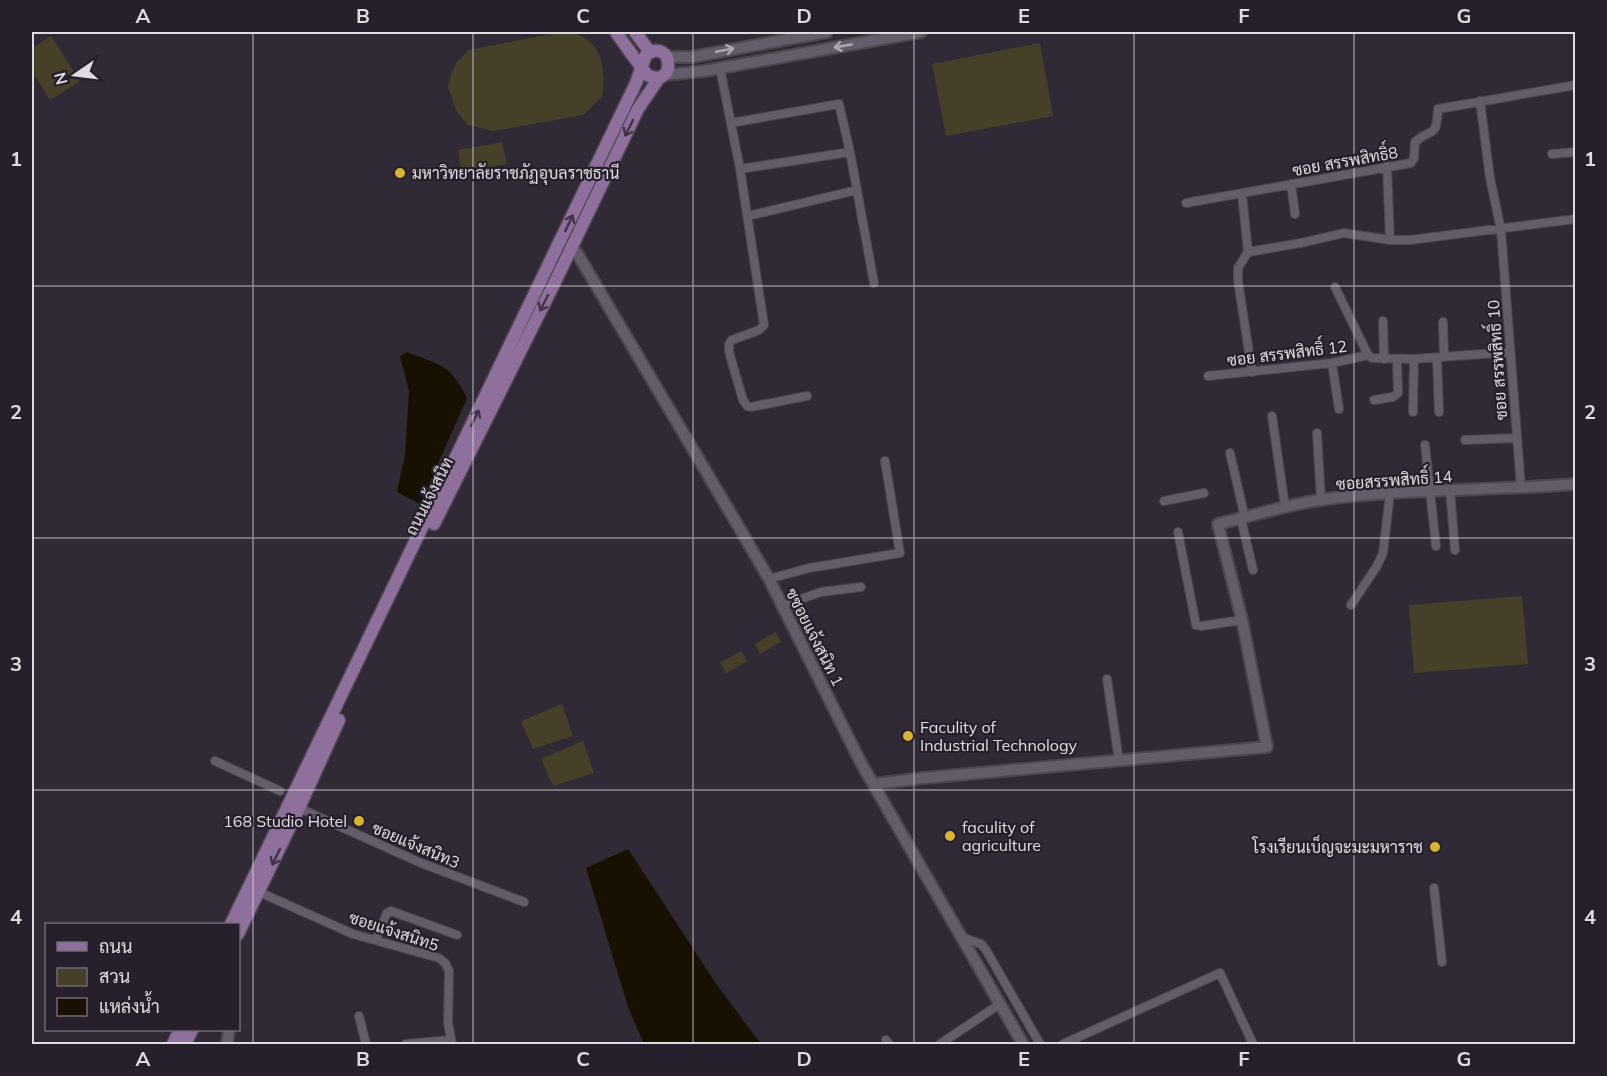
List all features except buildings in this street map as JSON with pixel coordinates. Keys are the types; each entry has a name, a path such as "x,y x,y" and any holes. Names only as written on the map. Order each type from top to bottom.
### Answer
{"main road":[{"path":"616,32 647,75 662,77 668,70 667,57 663,52 650,52"},
{"path":"635,32 650,52"},
{"path":"643,68 643,61 650,52"},
{"name":"ถนนแจ้งสนิท","path":"231,923 643,68"},
{"name":"ถนนแจ้งสนิท","path":"240,930 387,616 638,109 662,77"}],"street":[{"path":"667,57 692,57 788,35 827,32"},
{"path":"662,77 720,68 868,36 921,32"},
{"path":"720,68 740,169 764,325 759,330 732,340 729,344 729,351 743,400 747,406 807,396"},
{"name":"ซอย สรรพสิทธิ์8","path":"1186,203 1411,163 1414,158 1415,142 1437,129 1438,109 1575,85"},
{"name":"ซอย สรรพสิทธิ์ 10","path":"1480,101 1490,178 1500,230 1521,488"},
{"path":"731,123 839,104 874,283"},
{"path":"740,169 850,152"},
{"path":"1552,154 1575,152"},
{"path":"1387,166 1390,240"},
{"path":"1291,184 1295,214"},
{"path":"748,216 857,190"},
{"path":"1242,194 1248,252 1238,268 1238,281 1252,372"},
{"path":"1248,252 1344,233 1390,240 1443,237 1575,219"},
{"name":"ซซอยแจ้งสนิท 1","path":"570,250 577,253 769,579 861,763 1023,1044"},
{"name":"ซอย สรรพสิทธิ์ 12","path":"1335,287 1368,355 1372,358 1441,358 1510,352"},
{"path":"1383,321 1384,359"},
{"path":"1439,412 1443,322"},
{"name":"ซอย สรรพสิทธิ์ 12","path":"1208,376 1332,363 1368,355"},
{"path":"1374,400 1393,397 1398,393 1397,359"},
{"path":"1413,412 1414,359"},
{"path":"1332,363 1339,409"},
{"path":"1272,416 1285,507"},
{"path":"1317,433 1321,500"},
{"path":"1465,440 1516,438"},
{"path":"1425,445 1436,546"},
{"path":"1230,453 1253,570"},
{"path":"769,579 809,568 900,553 885,461"},
{"name":"ซอยสรรพสิทธิ์ 14","path":"1242,620 1218,524 1321,500 1431,491 1575,484"},
{"path":"1450,490 1455,550"},
{"path":"1164,501 1204,493"},
{"path":"1352,605 1383,553 1390,495"},
{"path":"874,784 1267,747 1242,620 1196,625 1178,532"},
{"path":"781,606 821,592 861,587"},
{"path":"1107,679 1119,761"},
{"path":"216,760 280,791"},
{"name":"ซอยแจ้งสนิท3","path":"299,808 421,863 524,902"},
{"path":"1434,888 1442,962"},
{"name":"ซอยแจ้งสนิท5","path":"259,892 353,934 439,958 449,971 448,1023 452,1042"},
{"path":"376,940 387,913 391,911 457,935"},
{"path":"961,938 981,944 986,950 1040,1044"},
{"path":"1062,1044 1220,973 1253,1044"},
{"path":"940,1044 1000,1004"},
{"path":"359,1016 366,1044"},
{"path":"406,1044 452,1042"}],"green space":[{"path":"561,32 574,33 585,38 598,52 603,73 602,97 584,114 577,116 494,131 468,125 457,112 448,87 456,63 469,50"},
{"path":"51,36 80,81 50,100 32,71 32,48"},
{"path":"1040,43 1053,116 946,136 932,64"},
{"path":"502,142 507,164 461,172 458,150"},
{"path":"1522,596 1528,664 1414,673 1409,605"},
{"path":"776,632 781,642 760,654 755,644"},
{"path":"741,651 747,661 726,673 720,663"},
{"path":"562,704 573,736 533,749 521,721"},
{"path":"583,741 594,773 553,786 541,759"}],"water":[{"path":"407,352 443,367 455,378 467,398 420,504 397,492 405,455 409,391 400,356"},
{"path":"628,849 717,985 761,1044 644,1044 628,1007 586,868"}],"place":[{"name":"มหาวิทยาลัยราชภัฏอุบลราชธานี","path":"400,173"},
{"name":"Faculity of Industrial Technology","path":"908,736"},
{"name":"168 Studio Hotel","path":"359,821"},
{"name":"faculity of agriculture","path":"950,836"},
{"name":"โรงเรียนเบ็ญจะมะมหาราช","path":"1435,847"}]}
